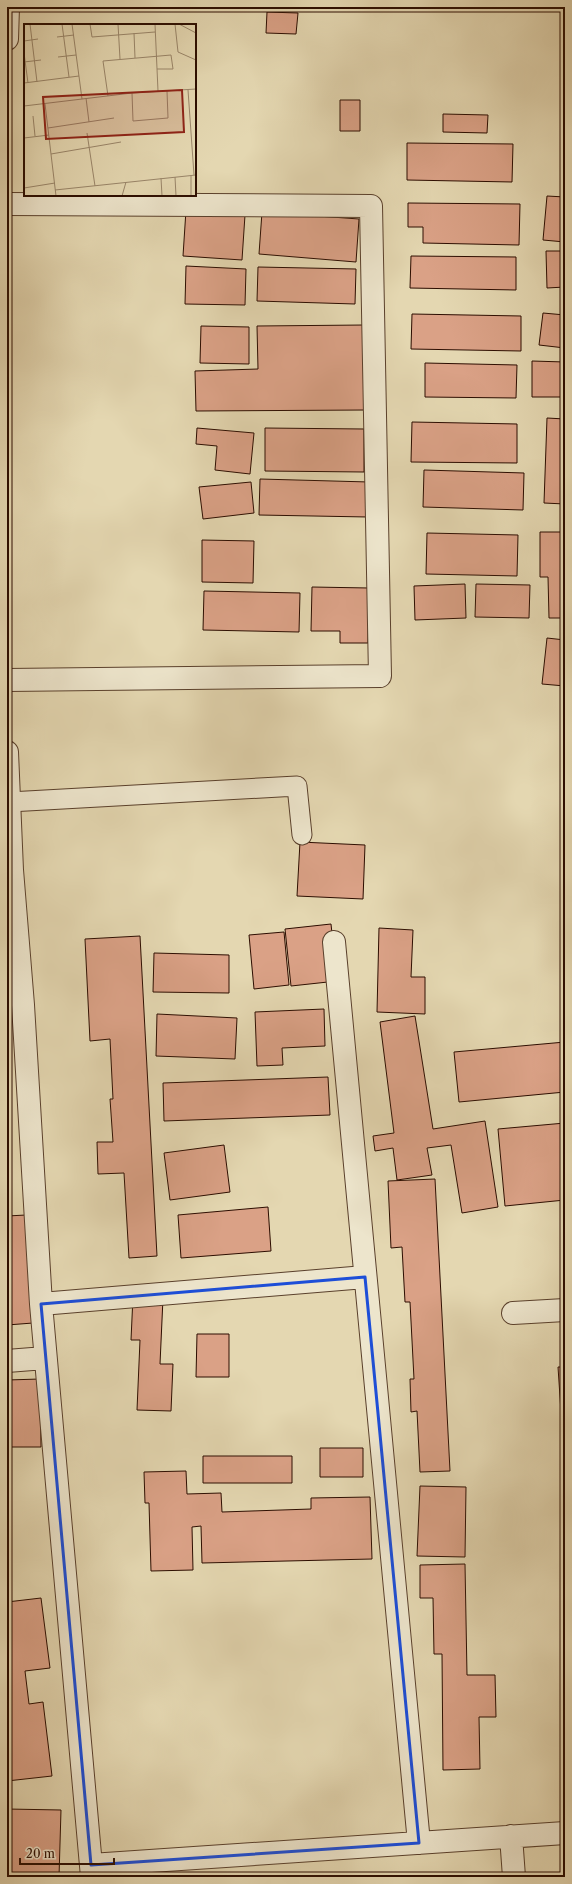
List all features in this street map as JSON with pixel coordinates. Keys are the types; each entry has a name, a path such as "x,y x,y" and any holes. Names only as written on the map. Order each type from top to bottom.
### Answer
{"street":[{"path":"7,39 8,7"},
{"path":"7,204 371,206 380,676 7,680"},
{"path":"7,752 12,870 15,1006 91,1871 419,1843 565,1833"},
{"path":"334,942 419,1843"},
{"path":"41,1304 365,1277"},
{"path":"513,1313 565,1310"},
{"path":"7,1361 46,1358"},
{"path":"511,1836 514,1877"}],"lane":[{"path":"9,802 298,786 302,835"}],"highlighted area":[{"path":"365,1277 419,1843 91,1865 41,1304"}],"building":[{"path":"267,12 298,13 296,34 266,33"},
{"path":"340,100 360,100 360,131 340,131"},
{"path":"443,114 488,115 487,133 443,132"},
{"path":"407,143 513,144 512,182 407,180"},
{"path":"547,196 565,197 565,242 543,240"},
{"path":"408,203 520,204 519,245 423,243 423,227 408,227"},
{"path":"186,210 245,215 242,260 183,256"},
{"path":"262,212 359,219 356,262 259,254"},
{"path":"546,251 565,251 565,287 547,288"},
{"path":"411,256 516,257 516,290 410,288"},
{"path":"186,266 246,269 245,305 185,304"},
{"path":"258,267 356,269 355,304 257,301"},
{"path":"543,313 565,315 565,348 539,345"},
{"path":"412,314 521,316 521,351 411,349"},
{"path":"364,325 365,410 196,411 195,371 258,369 257,326"},
{"path":"201,326 249,327 249,364 200,363"},
{"path":"532,361 565,362 564,397 532,397"},
{"path":"425,363 517,365 516,398 425,397"},
{"path":"547,418 565,419 565,504 544,503"},
{"path":"412,422 517,424 517,463 411,462"},
{"path":"197,428 254,433 250,474 215,470 217,446 196,444"},
{"path":"265,428 364,429 364,472 265,471"},
{"path":"424,470 524,473 523,510 423,507"},
{"path":"260,479 369,482 368,517 259,515"},
{"path":"251,482 254,513 203,519 199,487"},
{"path":"540,532 565,532 565,618 549,618 548,577 540,577"},
{"path":"427,533 518,535 517,576 426,574"},
{"path":"202,540 254,541 253,583 202,582"},
{"path":"465,584 466,618 415,620 414,586"},
{"path":"476,584 530,585 529,618 475,617"},
{"path":"312,587 369,588 368,643 340,643 340,631 311,631"},
{"path":"204,591 300,593 299,632 203,630"},
{"path":"547,638 565,640 565,686 542,684"},
{"path":"300,842 365,845 363,899 297,896"},
{"path":"331,924 337,981 291,986 285,929"},
{"path":"379,928 413,930 411,977 425,977 425,1014 377,1012"},
{"path":"284,932 289,985 254,989 249,935"},
{"path":"140,936 157,1256 129,1258 124,1173 98,1174 97,1142 113,1142 110,1099 113,1099 110,1039 90,1041 85,939"},
{"path":"154,953 229,955 229,993 153,992"},
{"path":"324,1009 325,1046 282,1048 283,1065 257,1066 255,1012"},
{"path":"157,1014 237,1018 235,1059 156,1056"},
{"path":"415,1016 433,1129 485,1121 498,1207 462,1213 451,1145 427,1148 432,1175 397,1180 393,1148 375,1151 373,1136 394,1133 380,1022"},
{"path":"565,1042 565,1092 459,1102 454,1052"},
{"path":"328,1077 330,1115 164,1121 163,1083"},
{"path":"565,1123 565,1200 505,1206 498,1129"},
{"path":"224,1145 230,1192 170,1200 164,1153"},
{"path":"435,1179 450,1471 420,1472 417,1411 411,1412 410,1379 414,1379 410,1302 405,1302 402,1247 391,1248 388,1181"},
{"path":"268,1207 271,1251 181,1258 178,1215"},
{"path":"26,1215 33,1323 7,1325 7,1216"},
{"path":"133,1296 163,1298 160,1364 173,1364 171,1411 137,1410 140,1340 131,1340"},
{"path":"197,1334 229,1334 229,1377 196,1377"},
{"path":"558,1367 565,1367 565,1427 562,1427"},
{"path":"40,1379 41,1447 7,1447 7,1380"},
{"path":"320,1448 363,1448 363,1477 320,1477"},
{"path":"203,1456 292,1456 292,1483 203,1483"},
{"path":"186,1471 187,1494 221,1493 222,1512 311,1509 311,1498 370,1497 372,1559 202,1563 201,1526 192,1527 193,1570 151,1571 149,1503 145,1503 144,1472"},
{"path":"420,1486 466,1487 465,1557 417,1556"},
{"path":"465,1564 467,1675 495,1675 496,1717 479,1717 480,1769 443,1770 442,1654 434,1654 433,1598 420,1598 420,1565"},
{"path":"41,1598 50,1668 25,1671 29,1704 43,1702 52,1776 7,1781 7,1602"},
{"path":"7,1809 61,1810 59,1877 7,1877"},
{"path":"472,1873 472,1877 365,1877 365,1876"}]}
